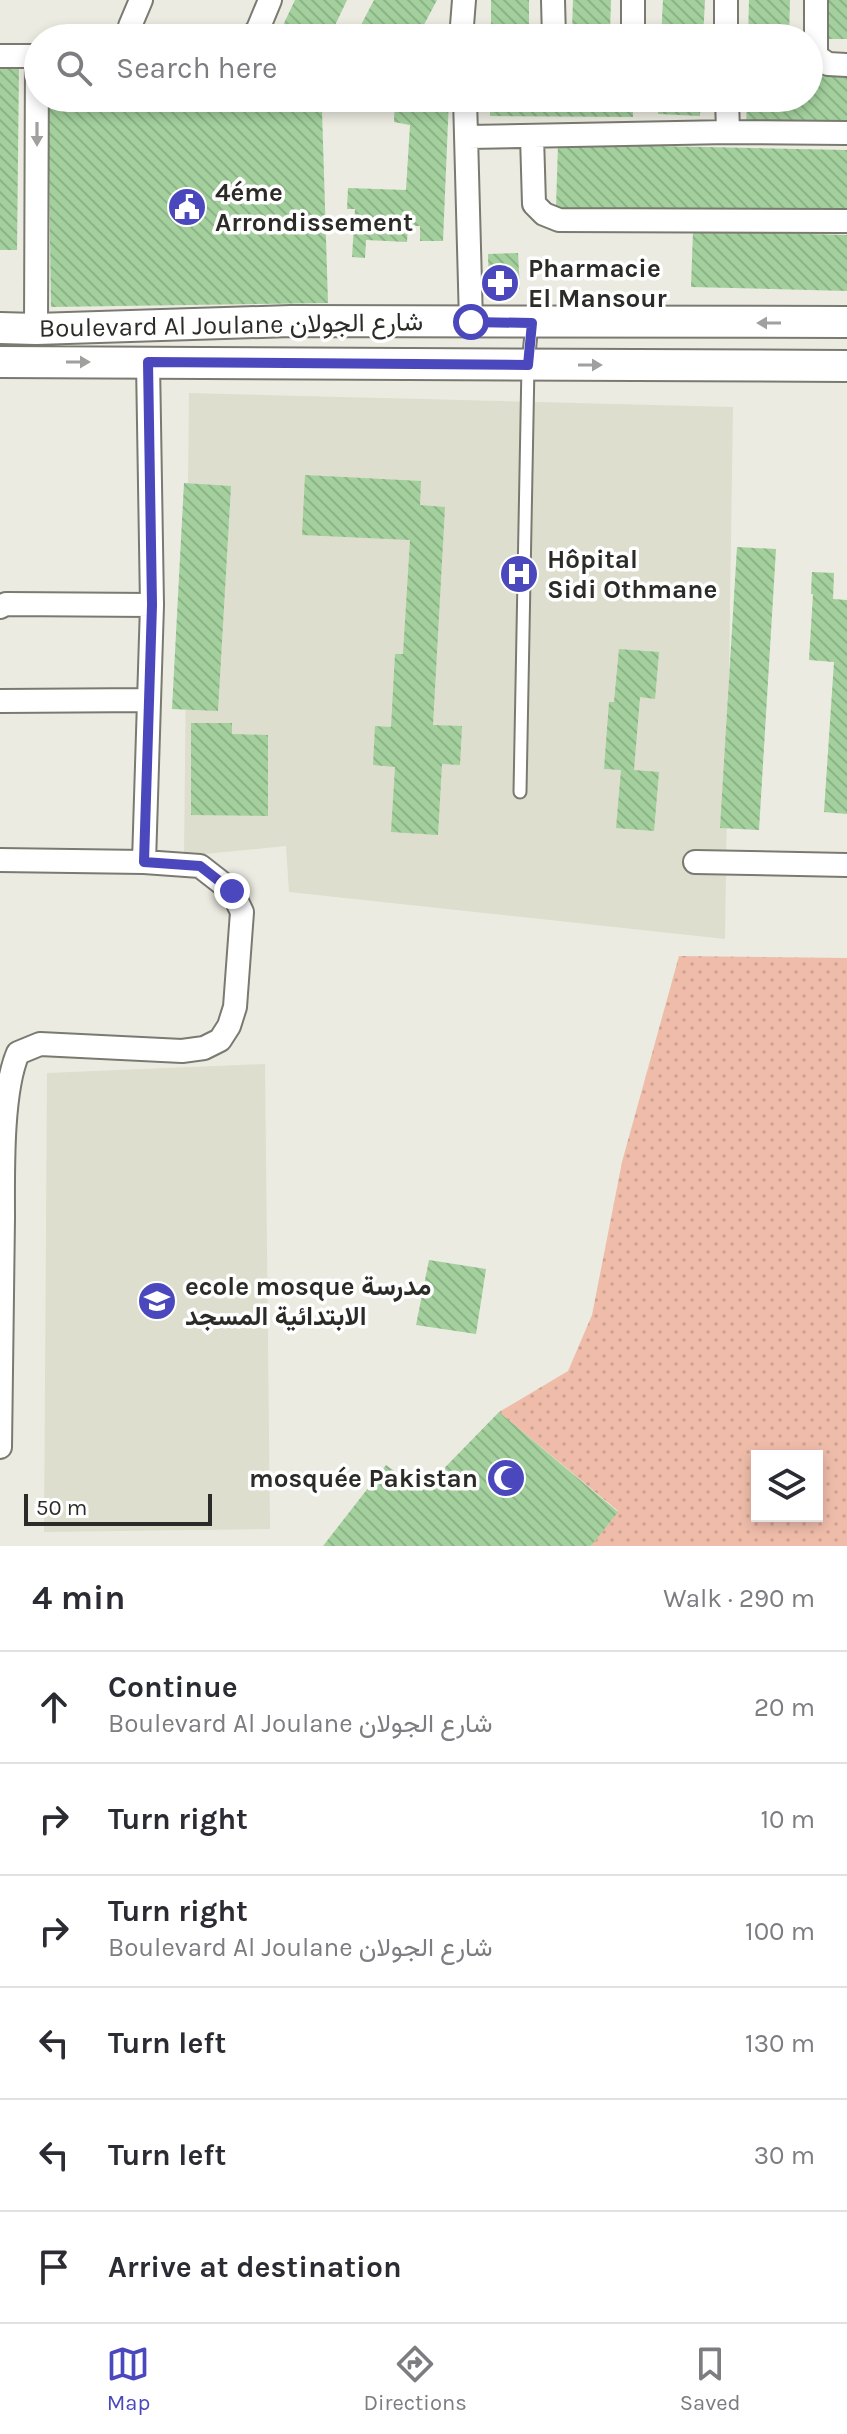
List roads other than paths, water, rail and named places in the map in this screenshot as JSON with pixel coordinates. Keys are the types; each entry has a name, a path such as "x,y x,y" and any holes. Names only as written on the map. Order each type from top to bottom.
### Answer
{"main road":[{"name":"Boulevard Al Joulane شارع الجولان","path":"0,328 291,321 847,322"},
{"name":"Boulevard Al Joulane شارع الجولان","path":"0,362 847,366"}],"street":[{"path":"131,24 141,0"},
{"path":"259,24 270,0"},
{"path":"462,24 464,0"},
{"path":"553,0 554,24"},
{"path":"633,0 633,24"},
{"path":"726,0 726,24"},
{"path":"816,0 816,24"},
{"path":"0,56 24,56"},
{"path":"823,61 847,65"},
{"path":"36,329 38,112"},
{"path":"466,112 471,322"},
{"path":"727,112 728,132"},
{"path":"468,137 847,133"},
{"path":"532,136 534,204 544,214 559,220 847,221"},
{"path":"144,862 152,605 148,362"},
{"path":"0,607 6,604 152,605"},
{"path":"0,701 149,700"},
{"path":"0,860 200,866 232,891 242,912 235,1007 229,1026 220,1040 204,1048 182,1051 57,1044 29,1047 18,1053 10,1077 2,1159 0,1447"},
{"path":"695,862 847,865"}],"lane":[{"path":"520,792 528,365 532,323"}],"place":[{"name":"4éme Arrondissement","path":"187,207"},
{"name":"Pharmacie El Mansour","path":"500,283"},
{"name":"Hôpital Sidi Othmane","path":"519,574"},
{"name":"ecole mosque مدرسة الابتدائية المسجد","path":"157,1301"},
{"name":"mosquée Pakistan","path":"506,1478"}]}
